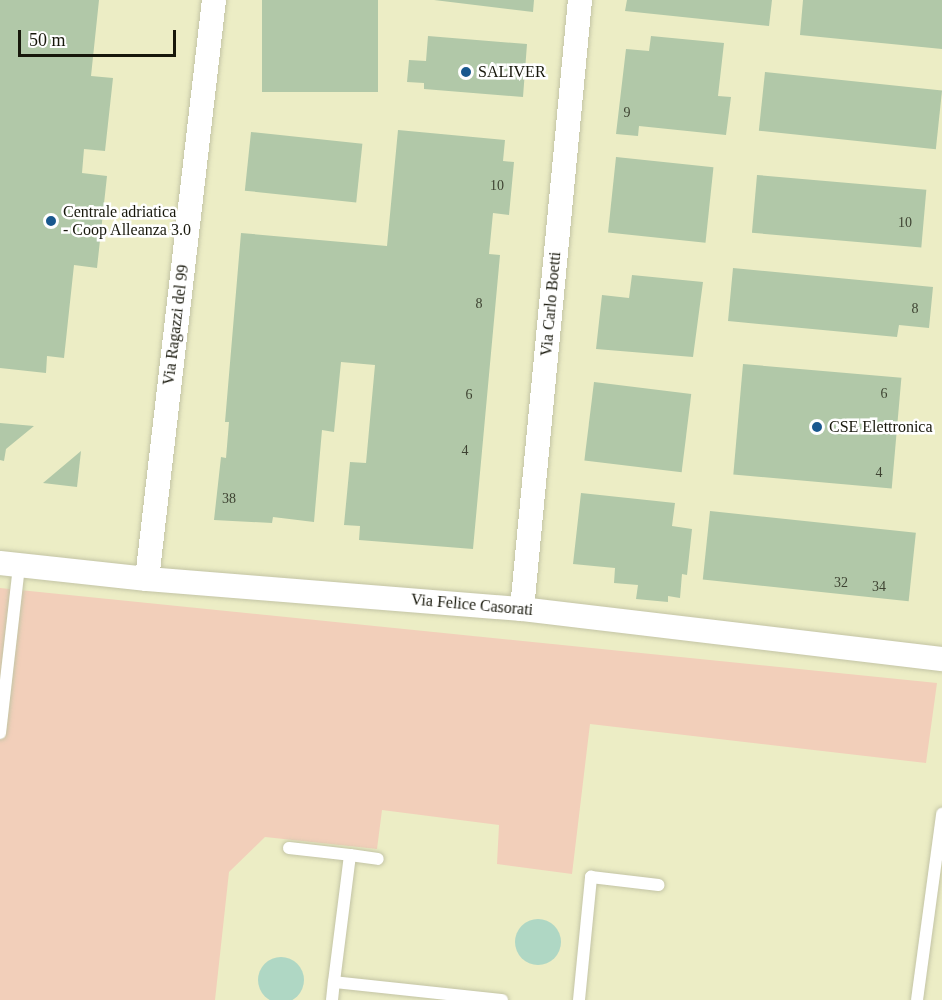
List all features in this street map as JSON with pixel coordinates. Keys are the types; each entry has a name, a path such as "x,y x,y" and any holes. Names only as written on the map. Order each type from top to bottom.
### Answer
{"street":[{"name":"Via Ragazzi del 99","path":"147,579 214,0"},
{"name":"Via Carlo Boetti","path":"522,609 580,0"},
{"name":"Via Felice Casorati","path":"10,564 147,579 522,609 942,659"}],"lane":[{"path":"0,733 10,564"},
{"path":"917,1000 942,813"},
{"path":"289,848 378,859"},
{"path":"332,1000 350,855"},
{"path":"579,1000 591,878 658,885"},
{"path":"334,982 502,1000"}],"shaded area":[{"path":"0,0 942,0 942,1000 0,1000"},
{"path":"0,588 937,683 926,763 590,724 572,874 497,864 499,825 382,810 377,849 265,837 229,872 215,1000 0,1000"},
{"path":"538,919 554,926 561,942 554,958 538,965 522,958 515,942 522,926"},
{"path":"281,957 297,964 304,980 297,996 281,1003 265,996 258,980 265,964"}],"building":[{"name":"Centrale adriatica - Coop Alleanza 3.0","path":"0,0 99,0 91,76 113,78 105,151 84,149 82,173 107,176 97,268 74,265 64,358 47,356 46,373 0,368"},
{"path":"262,0 378,0 378,92 262,92"},
{"path":"434,0 534,0 533,12"},
{"path":"627,0 772,0 769,26 625,11"},
{"path":"803,0 942,0 942,49 800,35"},
{"name":"SALIVER","path":"428,36 527,44 523,97 424,89 424,83 407,82 409,60 426,61"},
{"path":"651,36 724,43 718,96 731,97 726,135 639,126 638,136 616,134 626,49 649,51"},
{"path":"765,72 942,91 936,149 759,131"},
{"path":"398,130 505,140 503,161 514,162 509,215 493,213 489,254 500,255 473,549 359,540 360,526 344,525 350,462 366,463 375,365 341,362 334,432 322,430 314,522 273,517 272,523 214,520 221,457 226,458 229,422 225,422 241,233 387,246"},
{"path":"251,132 362,144 356,202 245,191"},
{"path":"616,157 713,167 706,243 608,233"},
{"path":"757,175 926,190 921,248 752,233"},
{"path":"733,268 933,287 929,328 899,325 897,337 728,321"},
{"path":"632,275 703,282 693,357 596,349 602,295 629,298"},
{"name":"CSE Elettronica","path":"743,364 901,378 892,488 733,475"},
{"path":"594,382 691,394 682,472 584,460"},
{"path":"0,423 34,426 6,449 4,461 0,460"},
{"path":"81,451 77,487 43,483"},
{"path":"581,493 675,503 672,526 692,529 687,575 682,574 680,598 668,596 668,602 636,599 638,585 614,583 615,568 573,564"},
{"path":"710,511 916,533 909,601 703,580"}],"place":[{"name":"SALIVER","path":"466,72"},
{"name":"Centrale adriatica - Coop Alleanza 3.0","path":"51,221"},
{"name":"CSE Elettronica","path":"817,427"}]}
